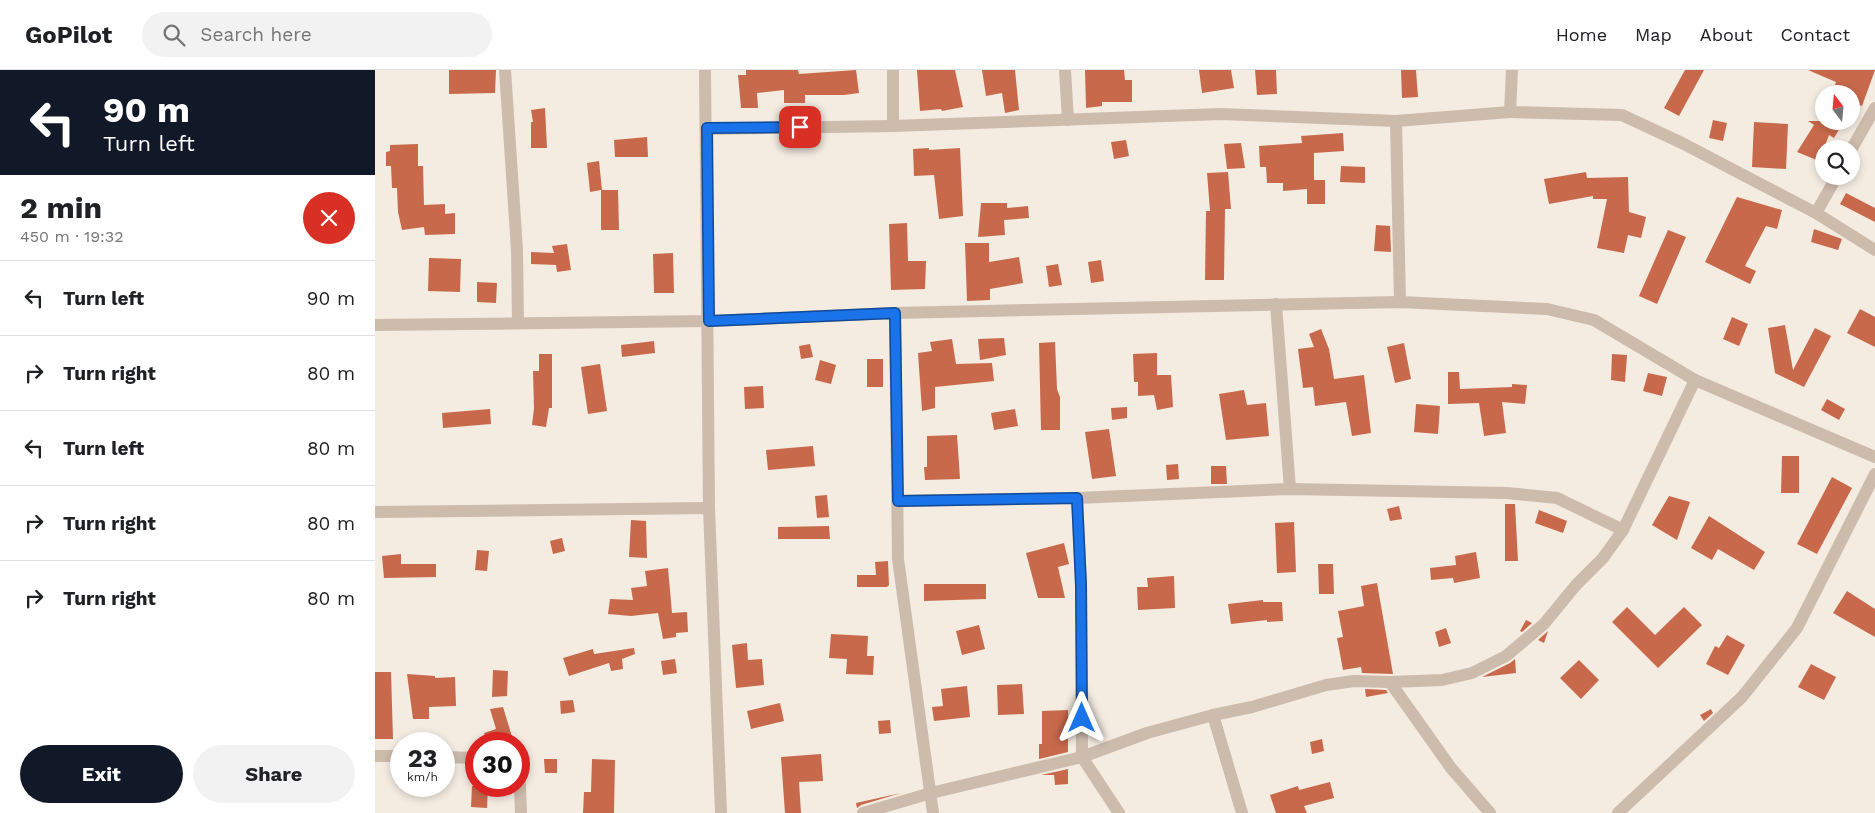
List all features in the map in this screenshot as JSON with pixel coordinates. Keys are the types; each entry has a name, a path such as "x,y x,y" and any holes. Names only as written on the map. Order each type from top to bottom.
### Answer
{"street":[{"path":"505,70 517,250 518,323"},
{"path":"705,70 709,321 709,508 721,813"},
{"path":"893,70 893,126"},
{"path":"1065,70 1068,120"},
{"path":"1510,112 1512,70"},
{"path":"1857,140 1875,108"},
{"path":"707,128 893,126 1221,114 1396,121 1510,112 1622,115 1682,143 1816,214 1875,250"},
{"path":"1396,121 1400,302"},
{"path":"1816,214 1832,185"},
{"path":"375,325 709,321 895,313 1400,302 1547,309 1594,320 1695,380 1875,457"},
{"path":"1276,304 1290,489"},
{"path":"895,313 898,559 933,813"},
{"path":"863,813 931,793 1082,757 1147,733 1213,715 1252,707 1326,685 1354,680 1390,682 1450,678 1472,673 1506,656 1544,624 1576,585 1603,558 1623,530 1695,380"},
{"path":"1618,813 1742,697 1797,628 1875,474"},
{"path":"898,501 1077,498 1290,489 1507,494 1557,498 1623,530"},
{"path":"1077,498 1081,585 1082,757 1119,813"},
{"path":"375,512 709,508"},
{"path":"1390,682 1451,768 1490,813"},
{"path":"1213,715 1242,813"},
{"path":"375,756 390,756"},
{"path":"520,797 521,813"}],"building":[{"path":"449,70 496,70 495,93 449,94"},
{"path":"746,70 798,70 799,74 856,70 859,93 805,95 805,103 784,103 784,90 757,93 758,108 741,108 738,75 746,75"},
{"path":"917,70 955,70 963,107 942,111 941,109 920,111"},
{"path":"982,70 1015,70 1019,110 1005,113 1002,93 986,96"},
{"path":"1085,70 1124,70 1125,80 1132,80 1132,102 1102,102 1102,106 1086,108"},
{"path":"1199,70 1231,70 1234,88 1202,93"},
{"path":"1255,70 1276,70 1277,94 1257,95"},
{"path":"1401,70 1416,70 1418,97 1402,98"},
{"path":"1685,70 1704,70 1679,116 1664,108"},
{"path":"1808,70 1875,70 1862,106 1860,105 1860,85 1835,85 1836,82"},
{"path":"545,108 547,148 531,148 531,122 533,122 531,110"},
{"path":"1713,120 1727,123 1723,141 1709,138"},
{"path":"1808,121 1815,121 1815,130 1839,130 1834,138 1829,135 1827,140 1815,140 1815,159 1797,152 1814,125"},
{"path":"1754,122 1788,124 1786,169 1752,167"},
{"path":"1343,133 1344,151 1314,153 1314,180 1325,180 1325,204 1307,204 1307,189 1283,191 1283,183 1267,183 1266,167 1260,167 1259,146 1302,143 1301,136"},
{"path":"647,137 648,157 615,157 614,140"},
{"path":"1126,140 1129,156 1114,159 1111,142"},
{"path":"1241,143 1245,168 1227,169 1224,144"},
{"path":"418,144 418,166 423,166 424,205 445,204 445,214 455,213 455,234 425,235 424,227 402,230 398,212 397,188 392,188 391,166 386,166 386,152 390,151 390,145"},
{"path":"929,148 929,150 960,148 963,216 939,219 934,175 914,176 913,149"},
{"path":"599,161 602,190 618,190 619,230 601,230 601,190 590,192 587,163"},
{"path":"1341,166 1365,167 1365,183 1340,182"},
{"path":"1228,172 1231,209 1225,209 1224,280 1205,280 1206,211 1210,211 1207,173"},
{"path":"1586,172 1587,178 1628,177 1629,212 1646,217 1641,238 1628,235 1624,253 1597,248 1607,199 1593,199 1593,196 1549,204 1544,179"},
{"path":"1846,193 1875,208 1875,222 1840,204"},
{"path":"1737,197 1782,210 1777,229 1766,226 1745,266 1756,271 1750,284 1705,262"},
{"path":"981,203 1007,203 1007,208 1028,206 1029,218 1004,220 1005,235 978,237"},
{"path":"907,223 908,261 926,261 925,289 891,290 889,224"},
{"path":"1376,225 1390,226 1391,252 1374,251"},
{"path":"1814,229 1842,239 1838,250 1811,242"},
{"path":"1668,230 1686,237 1657,304 1639,296"},
{"path":"965,243 989,243 989,262 1019,257 1023,283 990,289 990,300 967,301"},
{"path":"567,244 571,270 557,272 556,265 531,264 531,252 554,253 552,246"},
{"path":"673,253 674,293 654,293 653,254"},
{"path":"429,258 461,259 460,292 428,291"},
{"path":"1101,260 1104,281 1091,283 1088,262"},
{"path":"1058,264 1062,285 1049,287 1046,266"},
{"path":"477,282 497,283 496,303 477,302"},
{"path":"1860,309 1875,317 1875,347 1847,333"},
{"path":"1732,317 1748,324 1739,346 1723,339"},
{"path":"1785,325 1793,370 1815,328 1831,336 1804,387 1775,373 1768,328"},
{"path":"1321,329 1329,349 1334,379 1364,375 1371,433 1352,436 1346,402 1315,406 1313,387 1303,388 1298,349 1314,347 1309,334"},
{"path":"1004,338 1006,355 980,360 978,339"},
{"path":"952,339 956,364 992,363 994,381 935,387 935,408 922,411 918,353 932,351 930,342"},
{"path":"654,341 655,353 622,357 621,345"},
{"path":"1055,342 1057,389 1060,397 1060,430 1041,430 1039,343"},
{"path":"1404,343 1411,379 1395,383 1387,347"},
{"path":"810,344 813,357 801,359 799,346"},
{"path":"1157,353 1157,375 1171,375 1173,407 1157,410 1154,395 1138,396 1138,382 1134,382 1133,354"},
{"path":"539,354 552,354 552,408 549,408 546,427 532,425 534,408 533,371 539,371"},
{"path":"1612,354 1627,355 1625,382 1611,380"},
{"path":"867,359 883,359 883,387 867,387"},
{"path":"820,360 836,365 831,384 815,380"},
{"path":"600,364 607,411 588,414 581,367"},
{"path":"1448,372 1459,372 1460,389 1512,387 1512,384 1527,385 1525,404 1502,402 1506,433 1484,436 1479,403 1448,404"},
{"path":"1648,373 1667,377 1662,396 1643,391"},
{"path":"763,386 764,408 745,409 744,387"},
{"path":"1244,390 1247,405 1266,403 1269,436 1226,440 1219,394"},
{"path":"1827,399 1845,409 1839,420 1821,410"},
{"path":"1416,404 1440,406 1438,434 1414,432"},
{"path":"1127,407 1127,418 1112,420 1111,408"},
{"path":"490,409 491,424 443,428 442,413"},
{"path":"1015,409 1018,426 994,430 991,413"},
{"path":"1109,429 1116,476 1092,479 1085,432"},
{"path":"957,435 960,479 925,480 924,467 927,467 927,436"},
{"path":"813,446 815,466 768,470 766,450"},
{"path":"1782,456 1799,456 1799,493 1781,493"},
{"path":"1178,464 1179,479 1167,480 1166,465"},
{"path":"1211,466 1226,466 1227,484 1211,484"},
{"path":"1832,477 1852,488 1817,554 1797,544"},
{"path":"827,495 829,517 817,518 815,496"},
{"path":"1669,496 1690,502 1677,540 1652,525"},
{"path":"1505,504 1515,504 1518,561 1505,561"},
{"path":"1399,506 1402,519 1390,521 1387,509"},
{"path":"1539,510 1567,521 1563,533 1535,523"},
{"path":"1709,516 1765,552 1754,570 1718,549 1712,560 1691,548"},
{"path":"631,520 646,521 647,558 629,557"},
{"path":"1294,522 1296,572 1277,573 1275,523"},
{"path":"829,526 830,539 778,539 778,527"},
{"path":"562,538 565,551 553,554 550,541"},
{"path":"1064,543 1069,564 1058,567 1065,598 1038,598 1026,553"},
{"path":"477,550 489,551 487,571 475,570"},
{"path":"1476,552 1480,578 1454,583 1453,578 1431,580 1430,568 1456,565 1455,556"},
{"path":"401,554 401,564 436,564 436,577 384,578 382,556"},
{"path":"888,561 889,585 887,587 857,587 857,575 876,575 875,562"},
{"path":"1318,564 1333,564 1334,594 1319,594"},
{"path":"668,568 672,613 687,612 688,632 676,633 676,637 663,639 658,613 631,616 608,614 610,599 633,600 631,588 647,586 645,571"},
{"path":"1174,576 1175,608 1138,610 1137,587 1148,587 1147,578"},
{"path":"1377,583 1393,674 1362,673 1361,667 1343,670 1337,638 1343,637 1338,611 1364,606 1361,586"},
{"path":"924,584 986,584 986,599 924,601"},
{"path":"1847,591 1875,609 1875,637 1833,613"},
{"path":"1263,600 1263,602 1282,602 1283,621 1267,622 1267,620 1231,624 1228,604"},
{"path":"1627,607 1655,635 1684,607 1702,625 1658,668 1612,622"},
{"path":"1526,620 1532,623 1522,632 1520,631"},
{"path":"979,625 985,649 962,655 956,631"},
{"path":"1446,628 1451,643 1439,647 1435,632"},
{"path":"1548,631 1544,643 1538,640"},
{"path":"831,634 868,636 867,656 874,656 873,675 846,674 847,659 829,658"},
{"path":"1727,635 1745,645 1728,675 1706,664 1715,646 1719,648"},
{"path":"747,643 748,660 762,659 764,685 736,688 732,645"},
{"path":"634,648 635,654 622,659 623,669 611,671 609,663 569,676 563,658 593,649 594,654"},
{"path":"675,659 677,673 663,675 661,661"},
{"path":"1515,659 1516,673 1482,677 1510,663"},
{"path":"1579,660 1599,680 1581,699 1560,678"},
{"path":"1811,664 1836,677 1824,700 1798,687"},
{"path":"493,670 508,671 507,696 492,697"},
{"path":"375,672 391,672 393,732 390,732 390,739 375,739"},
{"path":"407,674 435,676 435,678 455,677 456,706 429,707 429,719 413,719"},
{"path":"1022,684 1024,714 998,715 997,685"},
{"path":"967,686 970,717 934,721 932,707 943,706 941,689"},
{"path":"1365,689 1386,690 1388,693 1366,697"},
{"path":"573,700 575,712 561,714 560,701"},
{"path":"780,703 784,721 751,729 747,711"},
{"path":"503,707 511,732 487,732 496,729 490,709"},
{"path":"1711,709 1713,713 1704,721 1700,715"},
{"path":"1068,710 1068,752 1039,759 1039,744 1042,744 1042,711"},
{"path":"890,720 891,733 879,734 878,721"},
{"path":"1322,739 1324,751 1312,754 1310,742"},
{"path":"821,754 823,781 799,782 801,813 785,813 781,757"},
{"path":"544,759 557,759 557,773 545,773"},
{"path":"592,759 615,760 614,813 583,813 584,792 591,792"},
{"path":"1068,769 1068,784 1055,785 1054,775 1041,775"},
{"path":"1330,782 1334,798 1304,806 1307,813 1276,813 1270,795 1298,786 1299,790"},
{"path":"901,793 861,805 857,808 856,803"},
{"path":"471,797 488,797 487,808 471,807"}],"route":[{"path":"800,127 707,128 709,321 895,313 898,501 1077,498 1081,585 1082,718"}]}
